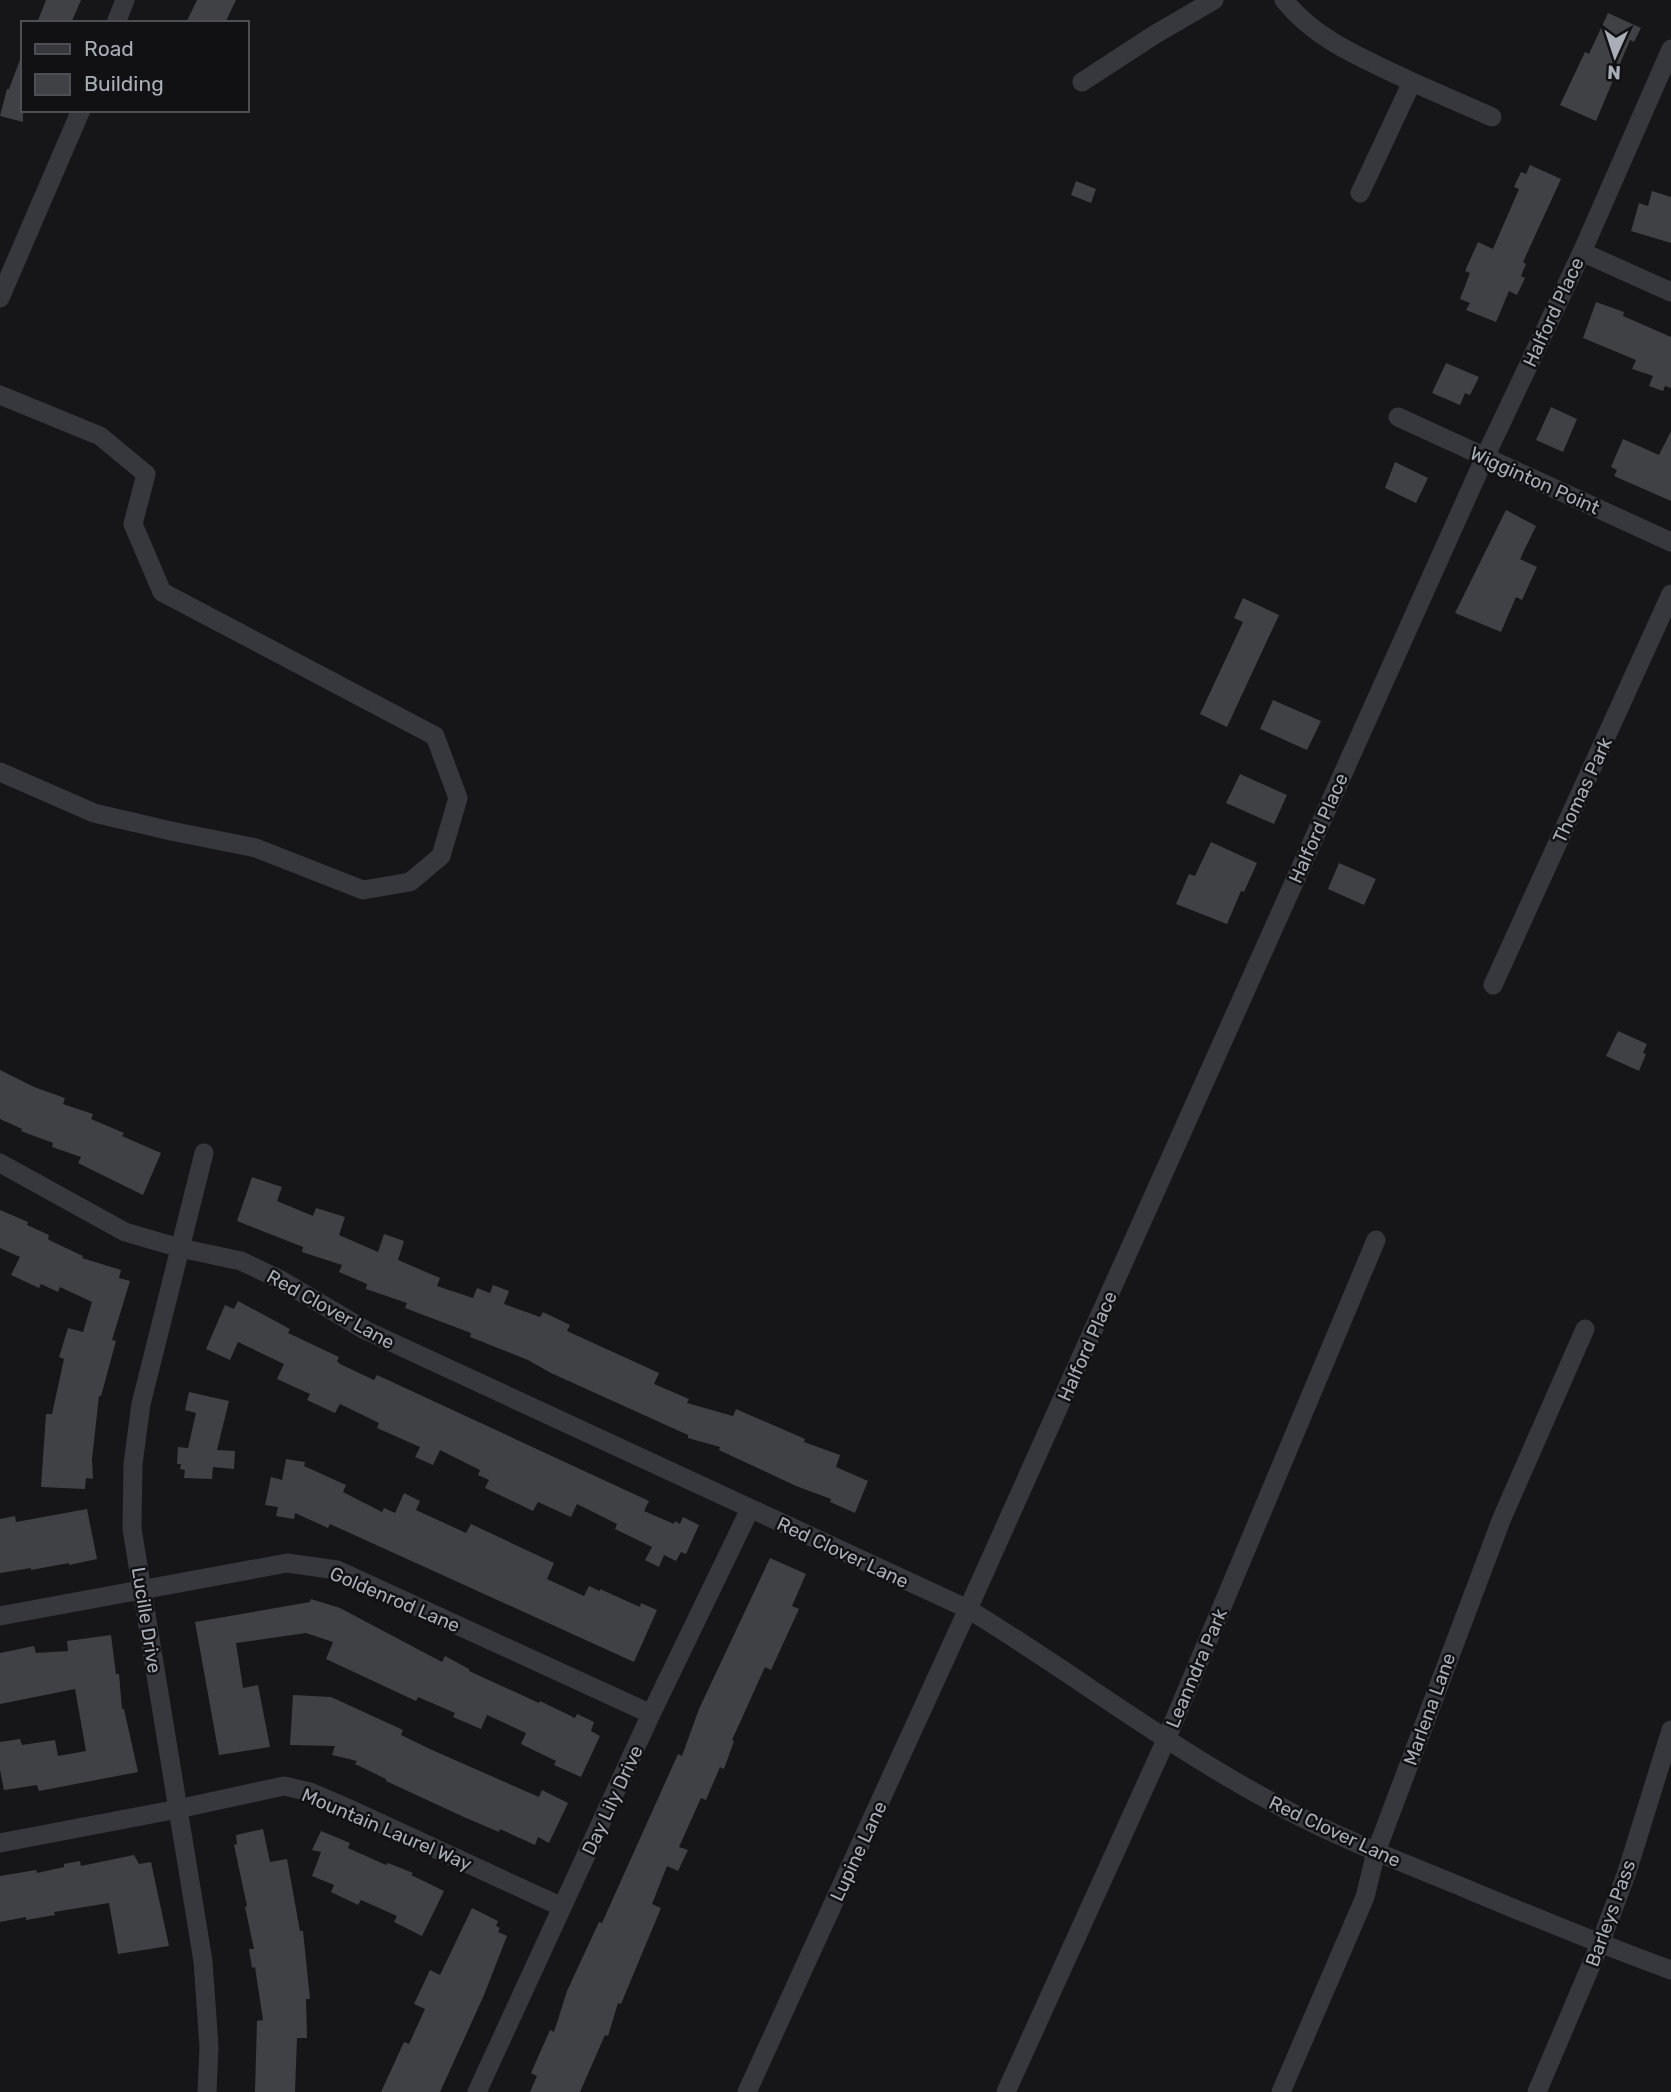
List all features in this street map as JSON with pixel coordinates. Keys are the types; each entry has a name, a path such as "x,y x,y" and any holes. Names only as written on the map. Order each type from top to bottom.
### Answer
{"street":[{"path":"117,21 125,0"},
{"path":"1082,82 1214,0"},
{"path":"1284,0 1300,20 1325,37 1412,82 1492,117"},
{"name":"Halford Place","path":"968,1609 1485,457 1582,252 1671,48"},
{"path":"1360,193 1412,82"},
{"path":"0,298 80,112"},
{"path":"1582,252 1671,292"},
{"path":"0,395 100,436 146,474 133,524 162,593 435,736 458,798 441,856 410,882 363,890 256,848 94,813 0,772"},
{"name":"Wigginton Point","path":"1398,418 1671,542"},
{"name":"Thomas Park","path":"1493,985 1671,594"},
{"name":"Lucille Drive","path":"204,1153 141,1405 133,1464 132,1529 203,1961 209,2047 207,2092"},
{"name":"Red Clover Lane","path":"0,1163 125,1232 180,1248 241,1261 279,1279 365,1330 968,1609 1036,1651 1166,1740 1273,1803 1376,1852 1600,1944 1671,1970"},
{"name":"Leanndra Park","path":"1006,2092 1166,1740 1376,1240"},
{"name":"Marlena Lane","path":"1281,2092 1365,1897 1376,1852 1502,1518 1585,1329"},
{"name":"Day Lily Drive","path":"477,2092 651,1714 750,1509"},
{"name":"Goldenrod Lane","path":"0,1616 288,1563 337,1570 651,1714"},
{"name":"Lupine Lane","path":"747,2092 968,1609"},
{"name":"Barleys Pass","path":"1537,2092 1600,1944 1627,1872 1671,1730"},
{"name":"Mountain Laurel Way","path":"0,1843 284,1786 345,1807 562,1907"}],"building":[{"path":"46,0 81,0 72,21 38,21"},
{"path":"197,0 236,0 226,21 187,21"},
{"path":"1608,13 1641,28 1634,42 1630,40 1596,121 1560,105 1585,52 1589,54"},
{"path":"21,57 23,122 0,116"},
{"path":"1530,165 1561,179 1523,262 1526,264 1521,276 1525,278 1517,295 1509,291 1496,322 1466,310 1470,303 1460,299 1470,273 1465,271 1478,242 1493,249 1519,189 1514,187 1521,172 1526,174"},
{"path":"1076,181 1096,189 1091,203 1071,195"},
{"path":"1652,191 1671,197 1671,243 1631,231 1639,203 1648,206"},
{"path":"1596,302 1624,312 1623,316 1671,337 1671,388 1665,386 1663,391 1649,386 1653,376 1632,369 1636,360 1583,338"},
{"path":"1446,363 1479,377 1470,395 1465,393 1460,405 1432,393"},
{"path":"1551,407 1577,419 1563,452 1536,440"},
{"path":"1671,431 1671,501 1614,476 1617,470 1611,467 1623,439 1659,455"},
{"path":"1395,462 1428,478 1416,503 1385,488"},
{"path":"1506,510 1536,526 1520,559 1537,567 1522,600 1516,597 1501,632 1455,613"},
{"path":"1243,598 1279,615 1227,727 1200,714 1243,622 1234,618"},
{"path":"1273,700 1321,721 1307,750 1260,729"},
{"path":"1240,774 1287,795 1274,824 1226,803"},
{"path":"1211,842 1257,863 1227,924 1176,904 1189,874 1195,876"},
{"path":"1339,863 1376,879 1364,905 1328,889"},
{"path":"1618,1031 1647,1044 1639,1071 1606,1056"},
{"path":"0,1070 34,1087 65,1098 63,1104 93,1114 91,1119 161,1153 143,1195 78,1163 81,1157 52,1147 53,1143 21,1131 22,1129 0,1119"},
{"path":"252,1177 282,1187 277,1201 313,1216 316,1208 345,1217 339,1235 378,1252 384,1234 404,1241 398,1260 440,1278 437,1286 473,1298 477,1288 490,1293 493,1285 509,1291 504,1304 540,1317 543,1312 570,1325 567,1331 659,1373 654,1384 689,1399 687,1403 733,1416 736,1409 805,1439 804,1442 840,1455 836,1467 868,1481 855,1513 830,1502 831,1499 796,1486 719,1450 720,1447 688,1438 688,1435 528,1360 470,1337 471,1333 405,1308 407,1303 366,1289 367,1284 339,1272 342,1265 302,1252 303,1247 237,1221"},
{"path":"0,1210 28,1222 27,1225 49,1235 48,1239 83,1256 82,1258 121,1270 119,1278 130,1281 99,1396 92,1459 93,1479 86,1478 85,1489 41,1487 46,1414 52,1414 64,1359 59,1357 68,1328 83,1332 92,1302 60,1287 58,1292 41,1284 39,1288 11,1275 20,1257 0,1248"},
{"path":"238,1301 290,1329 288,1333 339,1357 337,1361 340,1364 374,1380 377,1375 649,1501 644,1511 674,1524 675,1521 680,1524 683,1517 699,1525 686,1554 681,1552 676,1561 664,1555 659,1567 645,1560 652,1547 615,1529 617,1524 577,1504 571,1517 538,1502 533,1511 485,1488 489,1480 478,1475 480,1470 440,1450 433,1465 415,1457 420,1447 377,1428 379,1423 340,1404 335,1413 307,1400 310,1394 277,1379 284,1364 238,1342 230,1360 206,1349 225,1305 234,1309"},
{"path":"189,1392 229,1401 217,1450 235,1451 234,1469 213,1467 212,1479 184,1478 185,1470 180,1469 181,1464 177,1464 178,1447 188,1448 196,1413 185,1410"},
{"path":"286,1459 305,1462 304,1466 346,1485 343,1492 382,1512 384,1508 395,1513 404,1493 420,1501 416,1510 466,1533 471,1524 554,1563 547,1579 584,1596 589,1586 640,1607 641,1603 657,1610 634,1662 330,1524 328,1528 295,1513 294,1519 276,1516 278,1507 265,1505 271,1477 282,1480"},
{"path":"87,1509 97,1559 0,1573 0,1519 15,1516 16,1522"},
{"path":"770,1558 806,1574 792,1606 799,1609 771,1670 765,1667 732,1740 734,1741 724,1769 720,1767 706,1800 701,1798 679,1847 688,1850 678,1871 667,1866 652,1904 661,1908 621,2004 618,2003 608,2036 605,2035 580,2092 530,2092 537,2076 531,2073 550,2030 554,2032 567,1991 599,1922 602,1923 678,1754 682,1756 699,1709"},
{"path":"311,1599 340,1608 442,1662 445,1656 469,1671 539,1703 540,1701 575,1718 577,1714 594,1722 591,1731 600,1736 581,1777 554,1765 556,1761 521,1744 526,1733 487,1715 481,1729 453,1717 455,1713 418,1697 416,1701 326,1659 333,1642 306,1633 236,1643 243,1688 258,1685 270,1747 219,1755 195,1622 310,1602"},
{"path":"111,1635 116,1674 119,1674 122,1709 138,1772 39,1791 37,1785 4,1790 0,1770 0,1742 20,1739 22,1745 55,1740 58,1756 86,1751 75,1689 0,1704 0,1653 34,1646 36,1653 68,1651 67,1641"},
{"path":"293,1695 331,1697 403,1730 401,1735 432,1750 539,1797 542,1790 568,1803 549,1843 538,1837 535,1845 500,1829 499,1832 466,1818 386,1781 355,1764 357,1761 332,1755 335,1746 290,1745"},
{"path":"263,1829 270,1862 287,1859 300,1931 303,1931 310,1999 306,1999 307,2038 297,2038 295,2092 255,2092 257,2021 263,2020 255,1967 252,1968 249,1949 254,1949 245,1907 247,1906 234,1845 237,1844 236,1835"},
{"path":"321,1831 350,1843 348,1848 386,1865 388,1863 413,1873 411,1875 444,1891 422,1936 394,1922 397,1916 361,1900 358,1905 331,1892 334,1885 312,1876 321,1852 312,1850"},
{"path":"134,1855 139,1864 151,1862 169,1946 118,1954 109,1903 54,1912 55,1915 0,1922 0,1876 36,1870 37,1873 80,1861 81,1866"},
{"path":"472,1908 498,1921 498,1932 507,1936 484,1995 440,2092 381,2092 404,2042 409,2044 425,2009 414,2004 430,1970 440,1975"}]}
